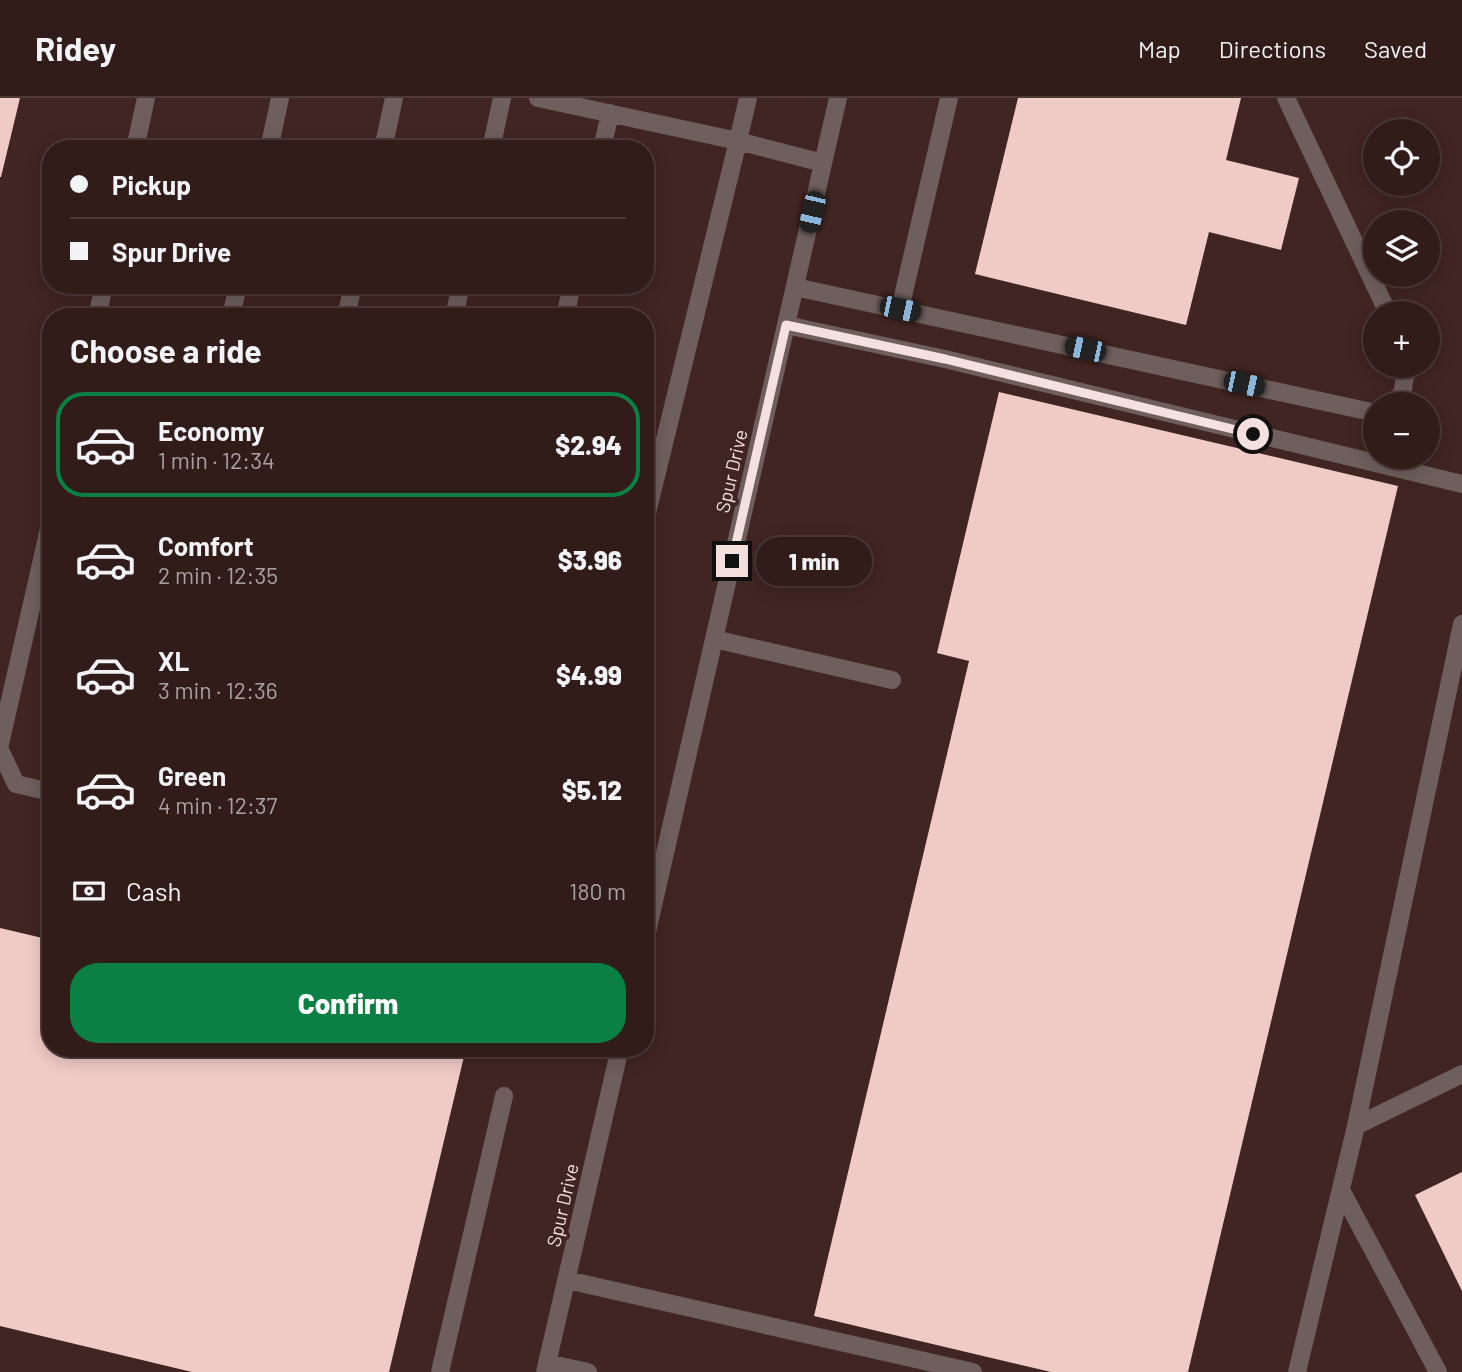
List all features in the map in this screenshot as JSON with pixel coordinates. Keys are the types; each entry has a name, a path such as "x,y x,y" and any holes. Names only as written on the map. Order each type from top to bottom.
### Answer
{"street":[{"path":"137,140 146,98"},
{"path":"271,140 280,98"},
{"path":"385,140 394,98"},
{"path":"493,140 502,98"},
{"path":"538,98 738,141 823,163"},
{"path":"654,484 748,98"},
{"name":"Spur Drive","path":"654,898 838,98"},
{"path":"900,309 949,98"},
{"path":"1286,98 1382,301"},
{"path":"604,140 610,113"},
{"path":"795,287 1363,410"},
{"path":"786,325 945,359 1462,484"},
{"path":"0,744 5,699 42,555"},
{"path":"1297,1372 1356,1126 1462,624"},
{"path":"714,639 892,680"},
{"path":"0,750 16,784 42,790"},
{"name":"Spur Drive","path":"546,1367 618,1057"},
{"path":"1356,1126 1462,1074"},
{"path":"440,1372 503,1096"},
{"path":"1341,1191 1438,1372"},
{"path":"567,1280 973,1372"},
{"path":"546,1367 588,1372"}],"building":[{"path":"0,98 20,98 1,177 0,177"},
{"path":"1018,98 1241,98 1226,160 1299,178 1281,250 1209,232 1186,325 975,274"},
{"path":"999,392 1398,486 1188,1372 1051,1372 814,1316 969,661 937,653"},
{"path":"0,928 42,938 42,1057 464,1057 389,1372 192,1372 0,1326"},
{"path":"1462,1172 1462,1291 1415,1195"}],"route":[{"path":"732,561 786,325 945,359 1253,434"}]}
